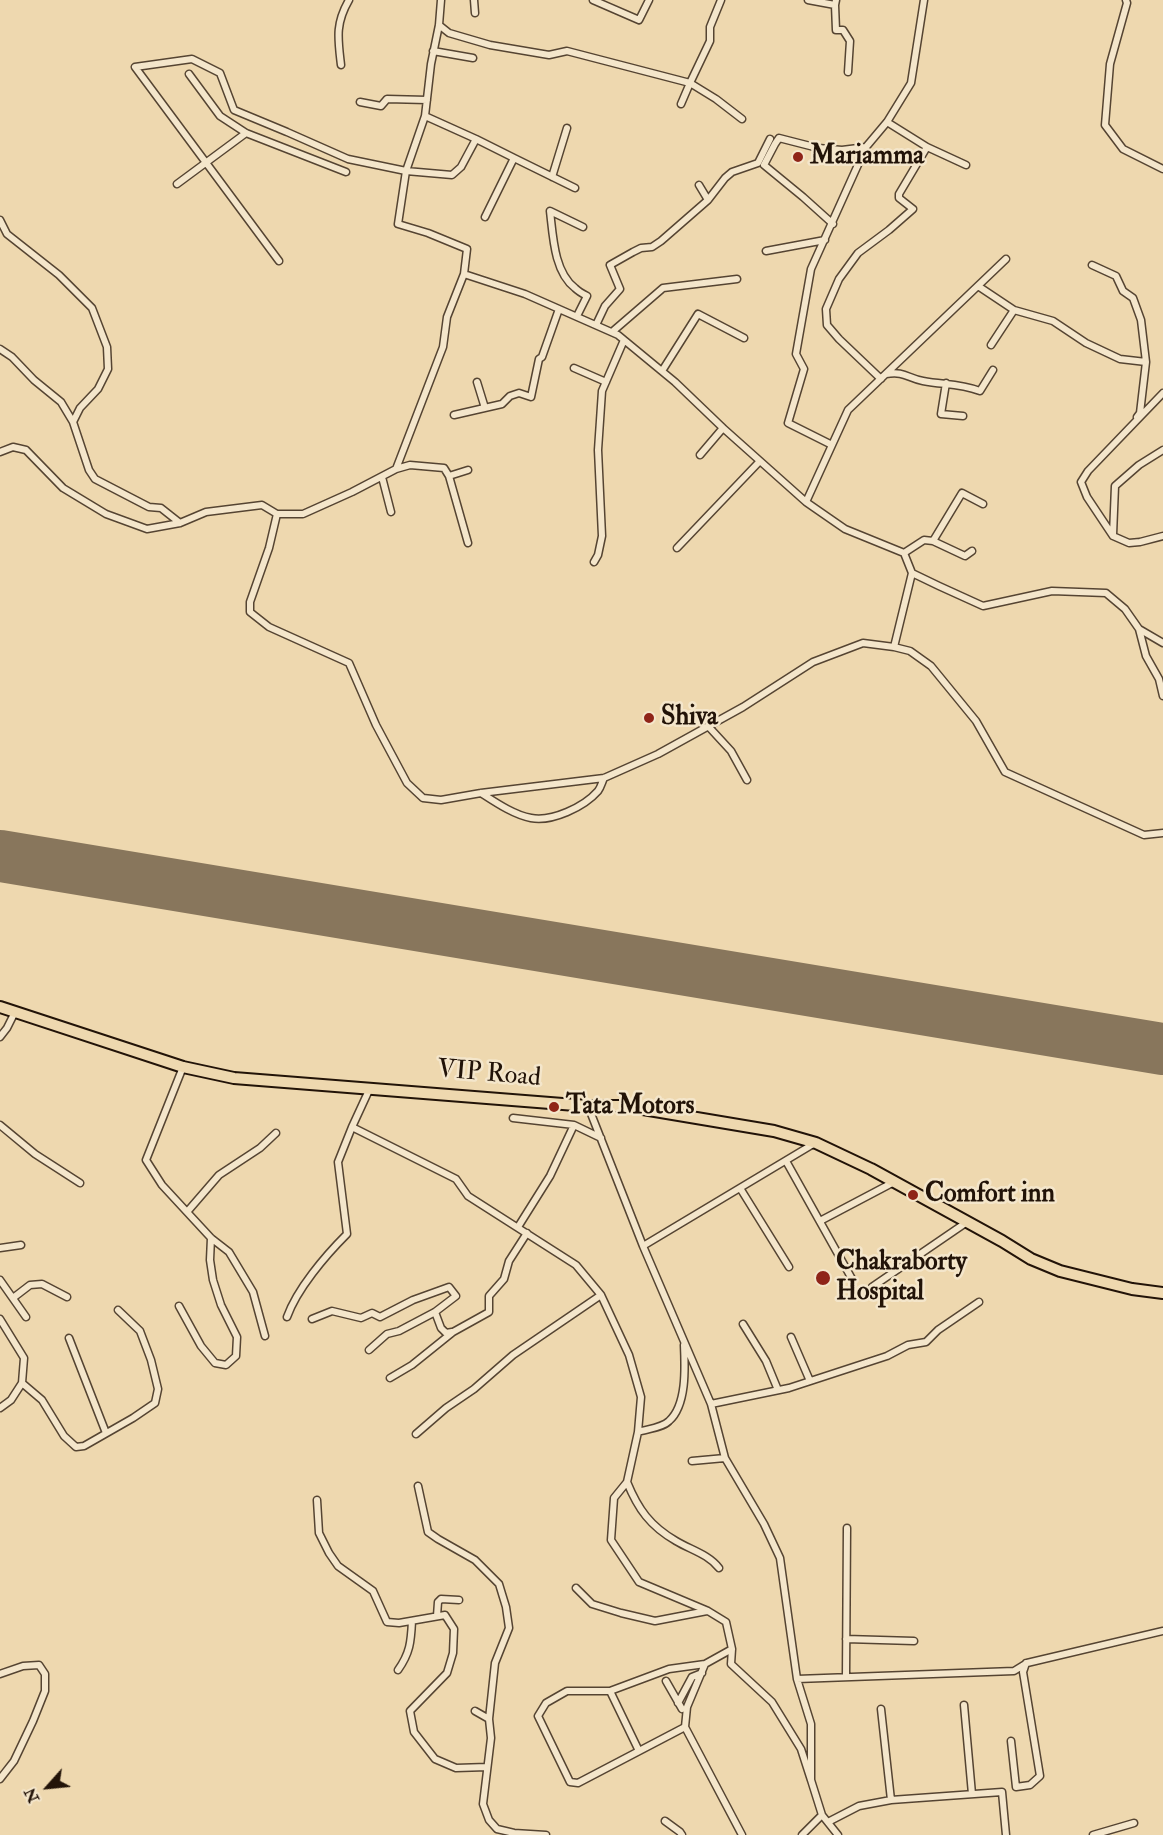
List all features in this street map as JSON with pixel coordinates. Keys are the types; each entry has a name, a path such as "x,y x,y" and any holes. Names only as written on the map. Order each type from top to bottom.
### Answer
{"highway":[{"name":"VIP Road","path":"0,1007 183,1067 234,1078 588,1106 625,1106 774,1131 816,1143 895,1182 1031,1259 1060,1272 1132,1289 1163,1293"}],"street":[{"path":"341,65 338,27 349,0"},
{"path":"396,469 443,347 447,317 464,274 467,249 398,224 406,171 426,116 441,0"},
{"path":"474,0 475,13"},
{"path":"593,0 639,20 649,0"},
{"path":"681,104 710,41 710,27 721,0"},
{"path":"808,0 835,2 836,30 843,30 850,41 848,72"},
{"path":"832,445 788,423 804,369 796,354 811,269 866,147 887,122 911,83 924,0"},
{"path":"1126,0 1110,64 1105,125 1123,150 1163,169"},
{"path":"439,25 449,33 490,45 549,55 567,51 690,83 742,119"},
{"path":"433,51 473,58"},
{"path":"279,261 135,68 192,59 220,73 234,110 348,159 406,171 452,175 461,167 476,139"},
{"path":"189,74 220,116 246,134 346,172"},
{"path":"360,102 381,106 387,99 427,100"},
{"path":"426,116 574,188"},
{"path":"887,122 927,147 966,165"},
{"path":"552,177 567,128"},
{"path":"177,184 246,134"},
{"path":"833,224 764,165 779,138 842,150 866,147"},
{"path":"596,325 605,306 620,289 610,265 640,248 652,247 708,200 724,178 732,172 758,163 770,139"},
{"path":"884,377 839,339 827,325 826,309 838,279 858,253 890,230 913,209 899,198 899,194 927,147"},
{"path":"485,217 514,158"},
{"path":"699,185 708,200"},
{"path":"577,316 587,296 573,287 561,270 554,246 550,211 583,227"},
{"path":"0,220 8,234 59,275 92,308 107,347 108,369 98,389 80,408 73,422"},
{"path":"766,250 825,240"},
{"path":"806,502 848,410 1006,259"},
{"path":"1092,265 1116,276 1123,291 1133,298 1141,320 1146,362 1140,413 1134,423"},
{"path":"464,274 525,294 612,332 662,371 806,502 846,529 904,553 912,573 894,647"},
{"path":"612,332 663,288 736,279"},
{"path":"978,286 1014,310 1053,321 1086,343 1120,359 1146,362"},
{"path":"454,415 502,404 510,396 519,393 531,397 539,359 542,357 559,309"},
{"path":"991,345 1014,310"},
{"path":"662,371 698,314 744,338"},
{"path":"594,562 602,536 598,450 602,392 624,340"},
{"path":"0,349 12,357 60,402 73,422 89,470 95,479 149,507 161,508 180,523"},
{"path":"574,368 606,382"},
{"path":"884,377 898,372 922,381 964,385 980,391 993,370"},
{"path":"477,382 485,408"},
{"path":"946,383 941,414 963,416"},
{"path":"1163,393 1088,471 1081,482 1087,496 1113,536 1129,543 1163,536"},
{"path":"700,455 723,428"},
{"path":"0,452 13,447 26,450 63,488 106,514 147,529 180,523 206,512 262,505 277,514 303,514 396,469 410,465 444,468 449,476 468,543"},
{"path":"1113,536 1115,486 1139,465 1163,450"},
{"path":"677,548 760,461"},
{"path":"449,476 468,470"},
{"path":"382,477 391,512"},
{"path":"933,541 962,493 983,504"},
{"path":"277,514 269,548 250,602 250,612 268,627 349,663 396,764 407,783 423,798 441,800 604,778 658,754 743,707 813,662 863,643 910,651 931,666 976,721 1005,772 1144,836 1163,833"},
{"path":"904,553 924,540 933,541 965,556 972,550"},
{"path":"912,573 983,606 1052,591 1106,593 1125,609 1138,629 1146,656 1159,679 1163,696"},
{"path":"1138,629 1163,643"},
{"path":"708,726 731,751 747,780"},
{"path":"481,793 504,808 531,818 556,816 582,805 599,790 604,778"},
{"path":"0,1037 15,1012"},
{"path":"183,1067 146,1160 162,1185 211,1238 229,1252 253,1292 265,1336"},
{"path":"287,1317 293,1301 346,1234 338,1162 370,1088"},
{"path":"588,1106 643,1246 711,1404 725,1458 764,1524 780,1558 797,1678 811,1724 811,1780"},
{"path":"513,1118 574,1125 601,1138"},
{"path":"0,1125 35,1154 80,1183"},
{"path":"518,1227 550,1176 574,1125"},
{"path":"352,1127 456,1179 468,1196 576,1265 601,1295 629,1355 641,1397 638,1432 627,1482 614,1498 611,1540 639,1582 708,1611 726,1622 732,1649 731,1664 772,1702 801,1749 822,1815 838,1835"},
{"path":"187,1212 219,1175 260,1149 276,1133"},
{"path":"643,1246 816,1143"},
{"path":"786,1161 852,1279"},
{"path":"820,1221 895,1182"},
{"path":"740,1188 789,1268"},
{"path":"872,1287 968,1222"},
{"path":"390,1378 412,1365 453,1332 489,1312 489,1296 504,1280 509,1261 527,1233"},
{"path":"179,1306 201,1346 216,1362 226,1365 236,1356 237,1337 221,1305 213,1280 210,1260 211,1238"},
{"path":"0,1248 21,1245"},
{"path":"0,1280 26,1317"},
{"path":"13,1298 30,1284 42,1284 67,1297"},
{"path":"312,1319 332,1311 361,1318 372,1313 380,1317 414,1300 449,1287 456,1296 435,1312 387,1334 369,1350"},
{"path":"416,1434 513,1355 601,1295"},
{"path":"711,1404 810,1381 887,1356 908,1345 926,1342 938,1330 979,1302"},
{"path":"22,1383 42,1400 64,1436 75,1447 84,1446 155,1403 158,1389 151,1360 140,1332 118,1310"},
{"path":"435,1312 441,1328 446,1333 453,1332"},
{"path":"0,1319 24,1358 22,1383 11,1400 0,1408"},
{"path":"743,1324 766,1361 778,1390"},
{"path":"791,1337 810,1381"},
{"path":"69,1338 106,1433"},
{"path":"638,1432 668,1422 677,1410 685,1378 684,1341"},
{"path":"692,1461 725,1458"},
{"path":"627,1482 636,1504 651,1523 675,1541 713,1560 719,1568"},
{"path":"418,1486 428,1532 476,1560 499,1584 506,1607 509,1628 495,1663 489,1719 491,1738 483,1804 489,1820 497,1829 514,1833 546,1835"},
{"path":"317,1500 319,1533 329,1553 338,1566 373,1591 387,1622 399,1623 445,1615 454,1629 453,1653 447,1673 410,1711 414,1732 435,1759 456,1768 487,1767"},
{"path":"846,1676 847,1528"},
{"path":"576,1588 592,1604 655,1621 708,1611"},
{"path":"437,1616 438,1602 441,1599 459,1600"},
{"path":"398,1670 407,1657 412,1621"},
{"path":"797,1678 1014,1671 1027,1663 1163,1631"},
{"path":"846,1639 914,1641"},
{"path":"684,1727 578,1783 570,1782 538,1716 546,1703 567,1691 610,1691 669,1669 705,1664 732,1649"},
{"path":"1011,1741 1016,1787 1030,1785 1040,1776 1023,1671 1027,1663"},
{"path":"705,1664 687,1707 684,1727 742,1835"},
{"path":"0,1674 23,1666 39,1665 45,1674 45,1691 14,1761 0,1779"},
{"path":"666,1681 680,1706 692,1677 702,1673"},
{"path":"610,1691 639,1751"},
{"path":"964,1705 972,1794"},
{"path":"881,1708 891,1800"},
{"path":"475,1711 489,1719"},
{"path":"828,1822 859,1806 891,1800 1002,1791 1006,1835"},
{"path":"802,1835 822,1815"},
{"path":"665,1821 682,1835"},
{"path":"1093,1835 1134,1823"}],"runway":[{"path":"0,856 1163,1049"}],"place":[{"name":"Mariamma","path":"798,157"},
{"name":"Shiva","path":"649,718"},
{"name":"Tata Motors","path":"554,1107"},
{"name":"Comfort inn","path":"913,1195"},
{"name":"Chakraborty Hospital","path":"823,1278"}]}
